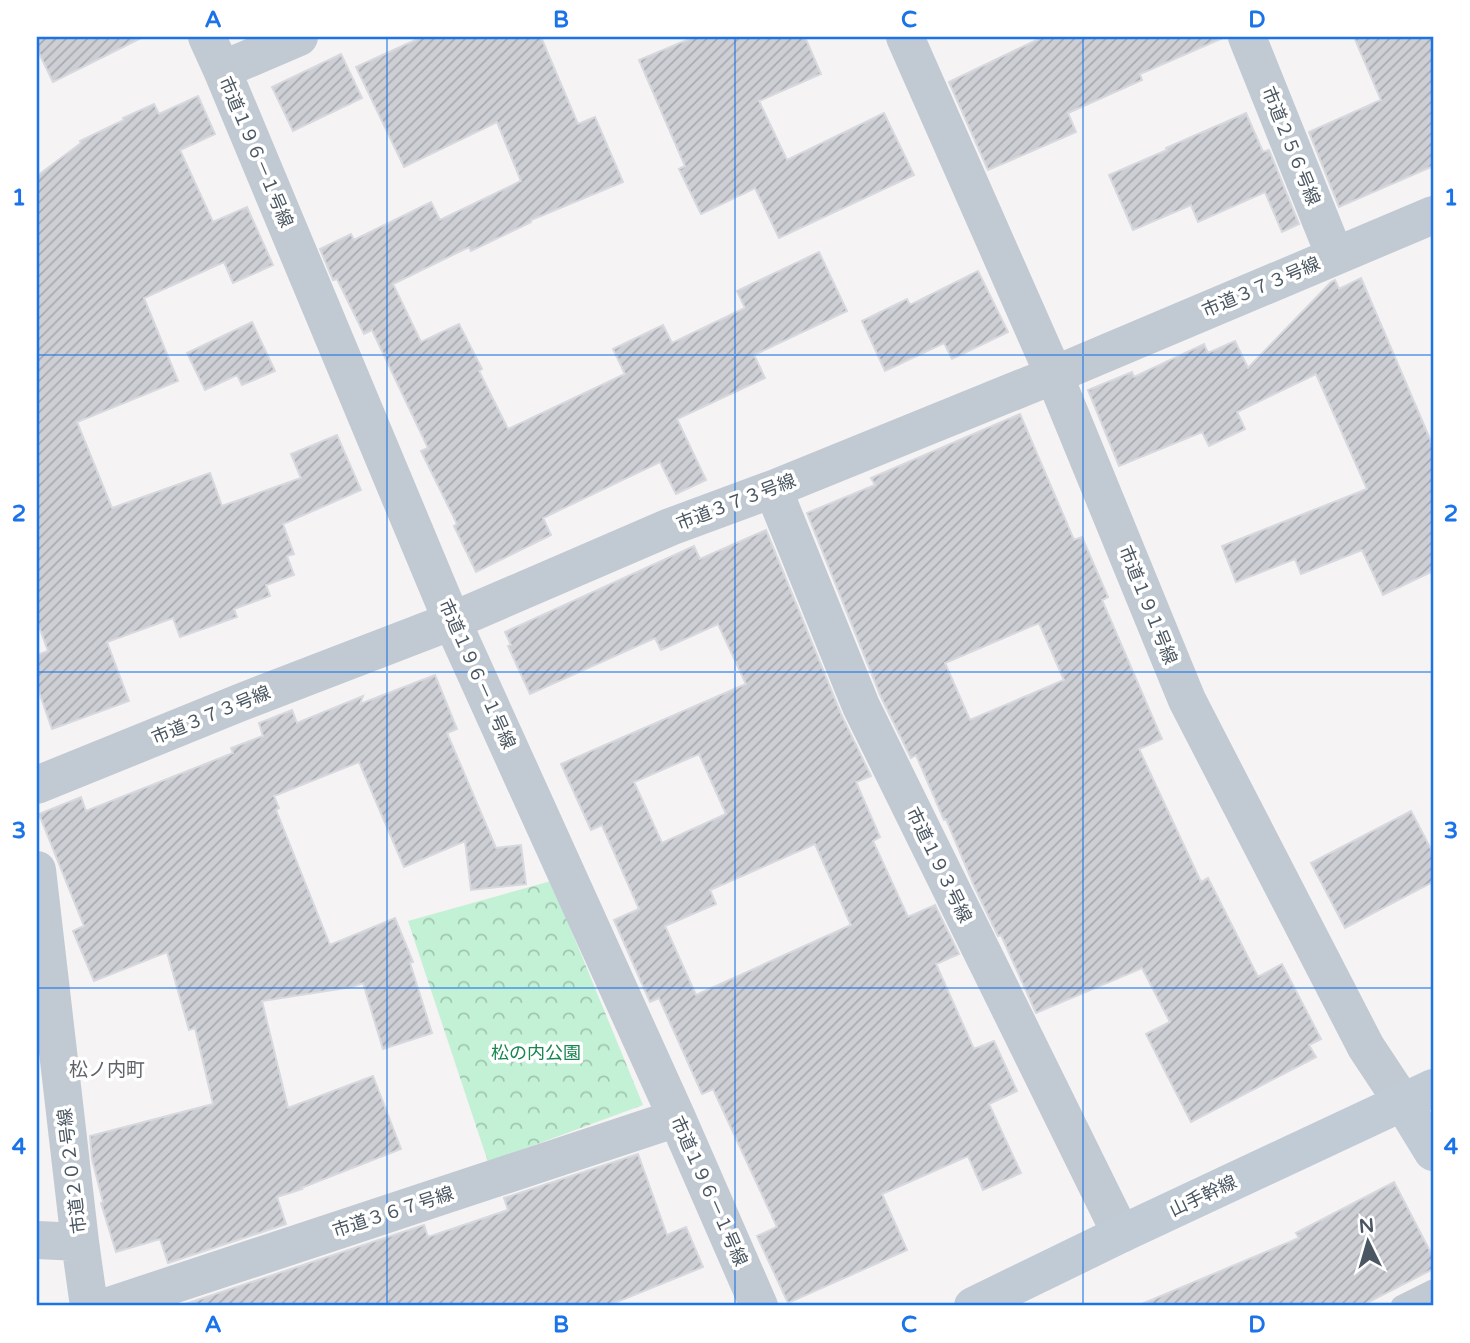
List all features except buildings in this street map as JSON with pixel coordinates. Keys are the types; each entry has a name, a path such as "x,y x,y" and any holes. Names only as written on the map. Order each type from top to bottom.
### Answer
{"street":[{"path":"214,53 299,37"},
{"name":"市道１９１号線","path":"905,37 1054,374 1187,700 1366,1047 1418,1096 1433,1152"},
{"name":"市道２５６号線","path":"1247,37 1335,256"},
{"name":"市道１９６－１号線","path":"214,53 452,621 759,1306"},
{"name":"市道３７３号線","path":"37,785 452,621 670,527 773,489 1433,215"},
{"name":"市道１９３号線","path":"773,489 860,706 1121,1234"},
{"name":"市道２０２号線","path":"37,870 89,1306"},
{"name":"山手幹線","path":"973,1306 1418,1096"},
{"name":"市道３６７号線","path":"109,1306 677,1118"},
{"path":"37,1240 80,1242"}],"lane":[{"path":"1401,1306 1433,1290"}],"green space":[{"name":"松の内公園","path":"551,881 643,1105 488,1162 408,921"}],"district":[{"name":"松ノ内町","path":"107,1070"}]}
